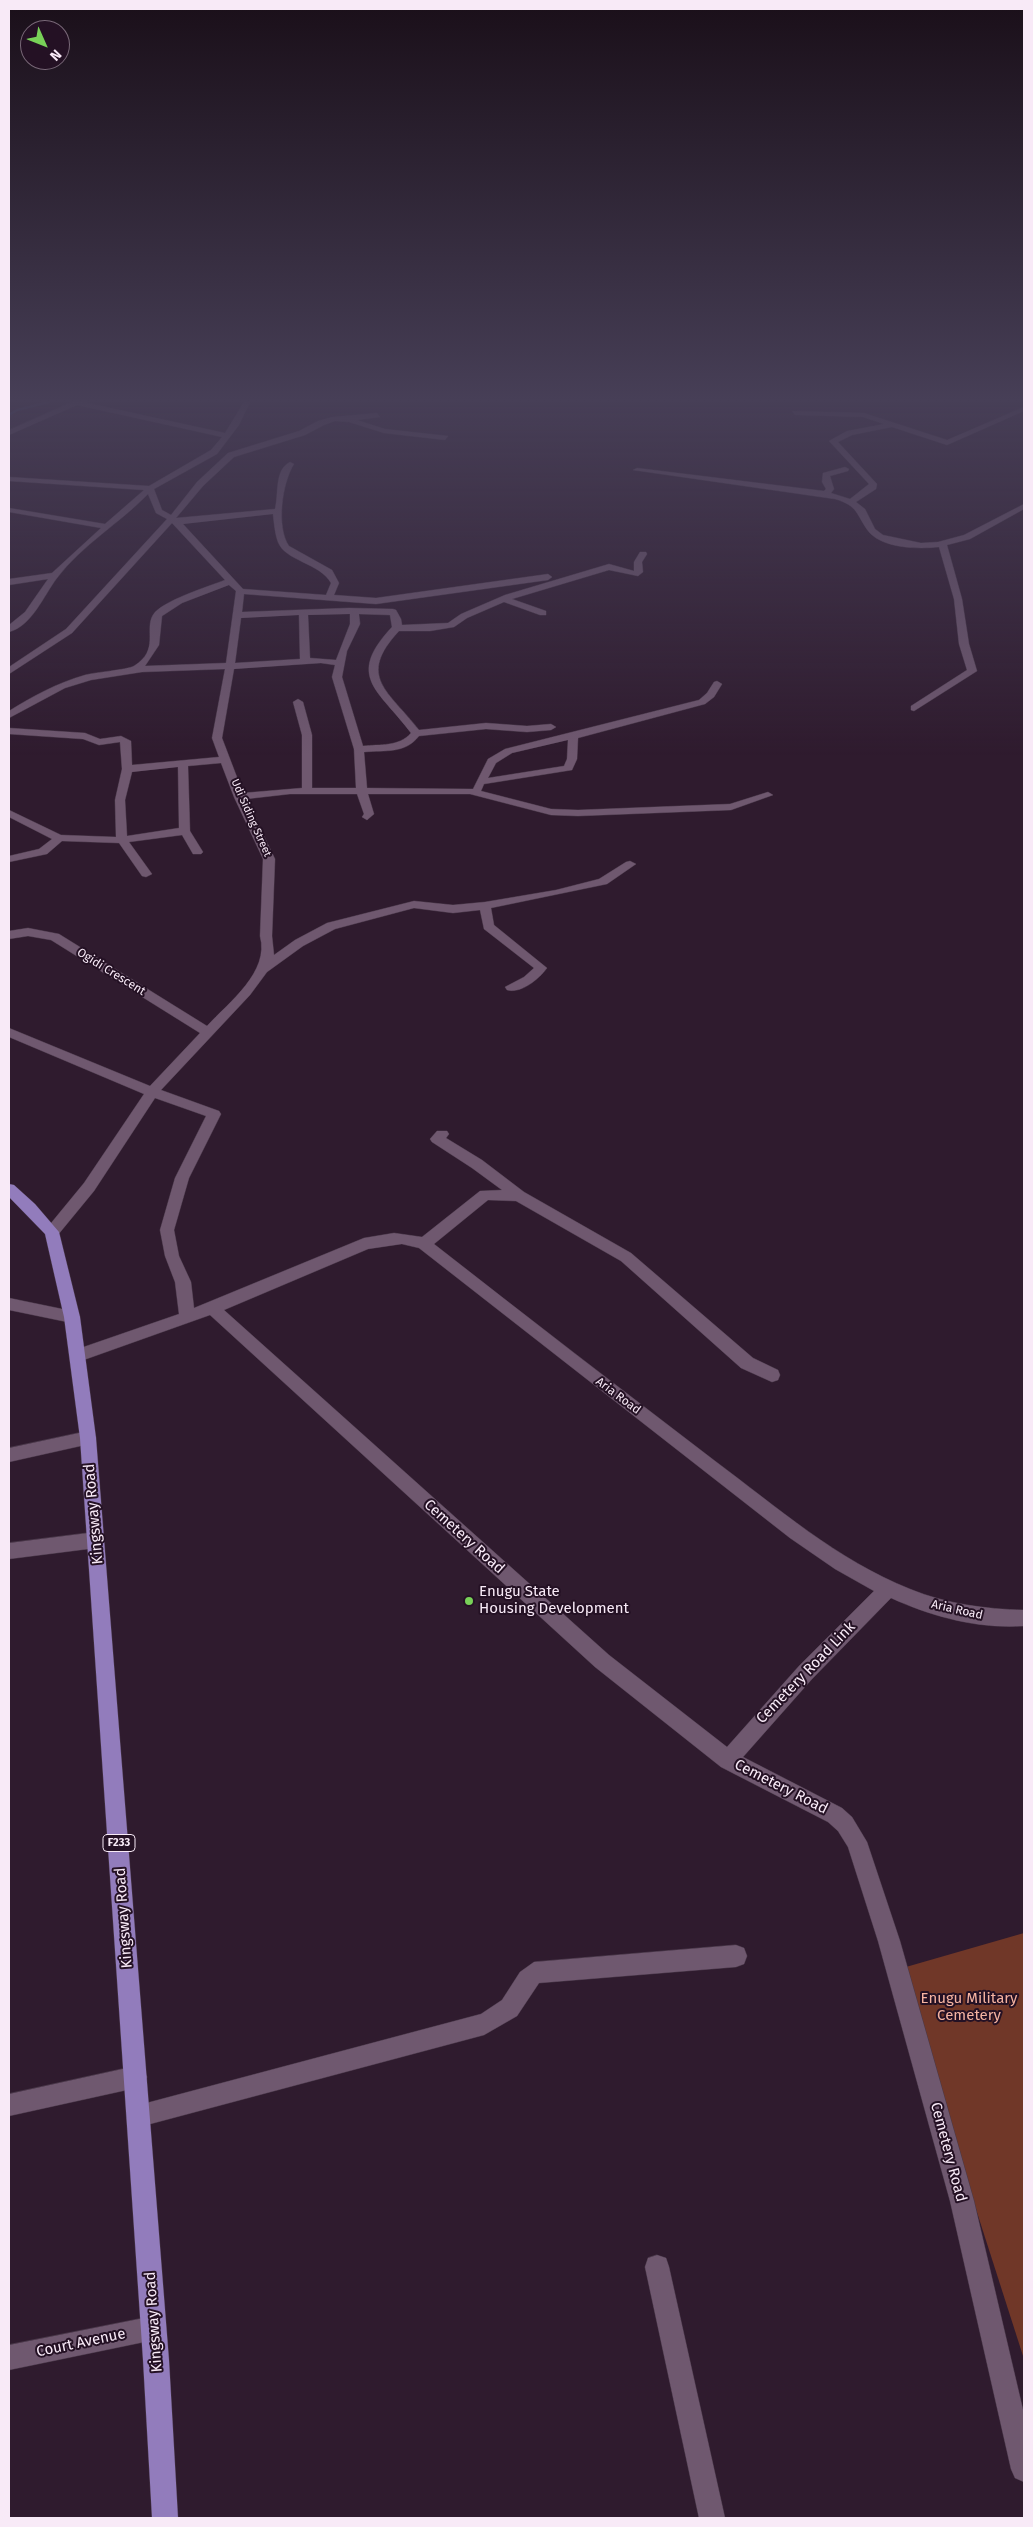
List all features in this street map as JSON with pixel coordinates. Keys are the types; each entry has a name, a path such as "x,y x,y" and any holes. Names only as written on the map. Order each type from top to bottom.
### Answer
{"main road":[{"name":"Kingsway Road","path":"9,1189 52,1232 72,1317 88,1438 139,2116 165,2518"}],"street":[{"path":"66,520 107,527"},
{"path":"9,629 28,614 55,575 115,520"},
{"path":"9,671 69,631 175,520 240,591 376,601 548,577"},
{"path":"278,520 282,542 286,548 329,572 336,584 329,598"},
{"path":"867,520 873,531 882,538 908,544 943,544 966,538 999,520"},
{"path":"914,708 972,671 964,644 958,599 943,544"},
{"path":"397,628 430,628 451,625 464,616 504,599 609,567 635,574 639,572 638,562 644,554"},
{"path":"9,582 55,575"},
{"path":"136,668 150,658 156,637 155,617 158,614 179,602 231,580"},
{"name":"Udi Siding Street","path":"52,1232 89,1187 152,1092 246,992 263,969 268,958 269,948 266,936 269,902 269,859 239,797 217,738 238,615 240,591"},
{"path":"504,599 543,613"},
{"path":"376,601 376,612"},
{"path":"354,612 355,624 342,651 337,677 345,698 359,749 362,792 369,814 367,817"},
{"path":"238,615 393,612 397,619 397,628 378,648 372,673 383,694 408,720 416,733"},
{"path":"303,613 305,661"},
{"path":"9,715 26,702 70,681 108,672 136,668 230,666 305,661 339,663"},
{"path":"478,787 485,770 501,754 702,702 711,695 717,684"},
{"path":"298,702 306,719 309,744 307,791"},
{"path":"359,749 399,746 408,743 416,733 486,726 527,729 552,727"},
{"path":"9,731 85,736 99,742 126,741 127,769 120,800 122,840 146,874"},
{"path":"239,797 290,791 362,792 478,787 568,768 572,759 573,736"},
{"path":"127,769 225,760"},
{"path":"183,765 185,832 196,852"},
{"path":"478,787 551,812 578,813 731,807 768,795"},
{"path":"9,813 59,838 122,840 185,832"},
{"path":"9,859 43,852 59,838"},
{"path":"263,969 299,942 331,926 414,904 453,909 485,906 603,882 630,864"},
{"path":"485,906 488,926 540,968 528,980 511,987"},
{"name":"Ogidi Crescent","path":"9,935 28,932 55,937 207,1032"},
{"path":"9,1032 152,1092 214,1114 182,1178 167,1230 172,1256 183,1282 187,1317"},
{"path":"442,1134 437,1139 477,1164 519,1196 626,1257 747,1363 772,1375"},
{"path":"424,1244 485,1195 519,1196"},
{"name":"Aria Road","path":"78,1356 212,1308 364,1244 401,1237 424,1244 815,1547 888,1589 926,1603 982,1617 1002,1619 1024,1618"},
{"path":"9,1304 72,1317"},
{"name":"Cemetery Road","path":"212,1308 602,1661 728,1760 835,1814 845,1824 856,1842 889,1941 962,2201 1024,2468"},
{"path":"9,1455 88,1438"},
{"path":"9,1551 96,1540"},
{"name":"Cemetery Road Link","path":"728,1760 768,1711 813,1662 888,1589"},
{"path":"139,2116 484,2024 503,2014 516,2000 524,1982 534,1973 736,1956"},
{"path":"9,2105 136,2077"},
{"path":"656,2267 712,2518"},
{"name":"Court Avenue","path":"9,2358 154,2328"}],"green space":[{"name":"Enugu Military Cemetery","path":"1024,1933 1024,2359 899,1969"}],"place":[{"name":"Enugu State Housing Development","path":"469,1601"}]}
